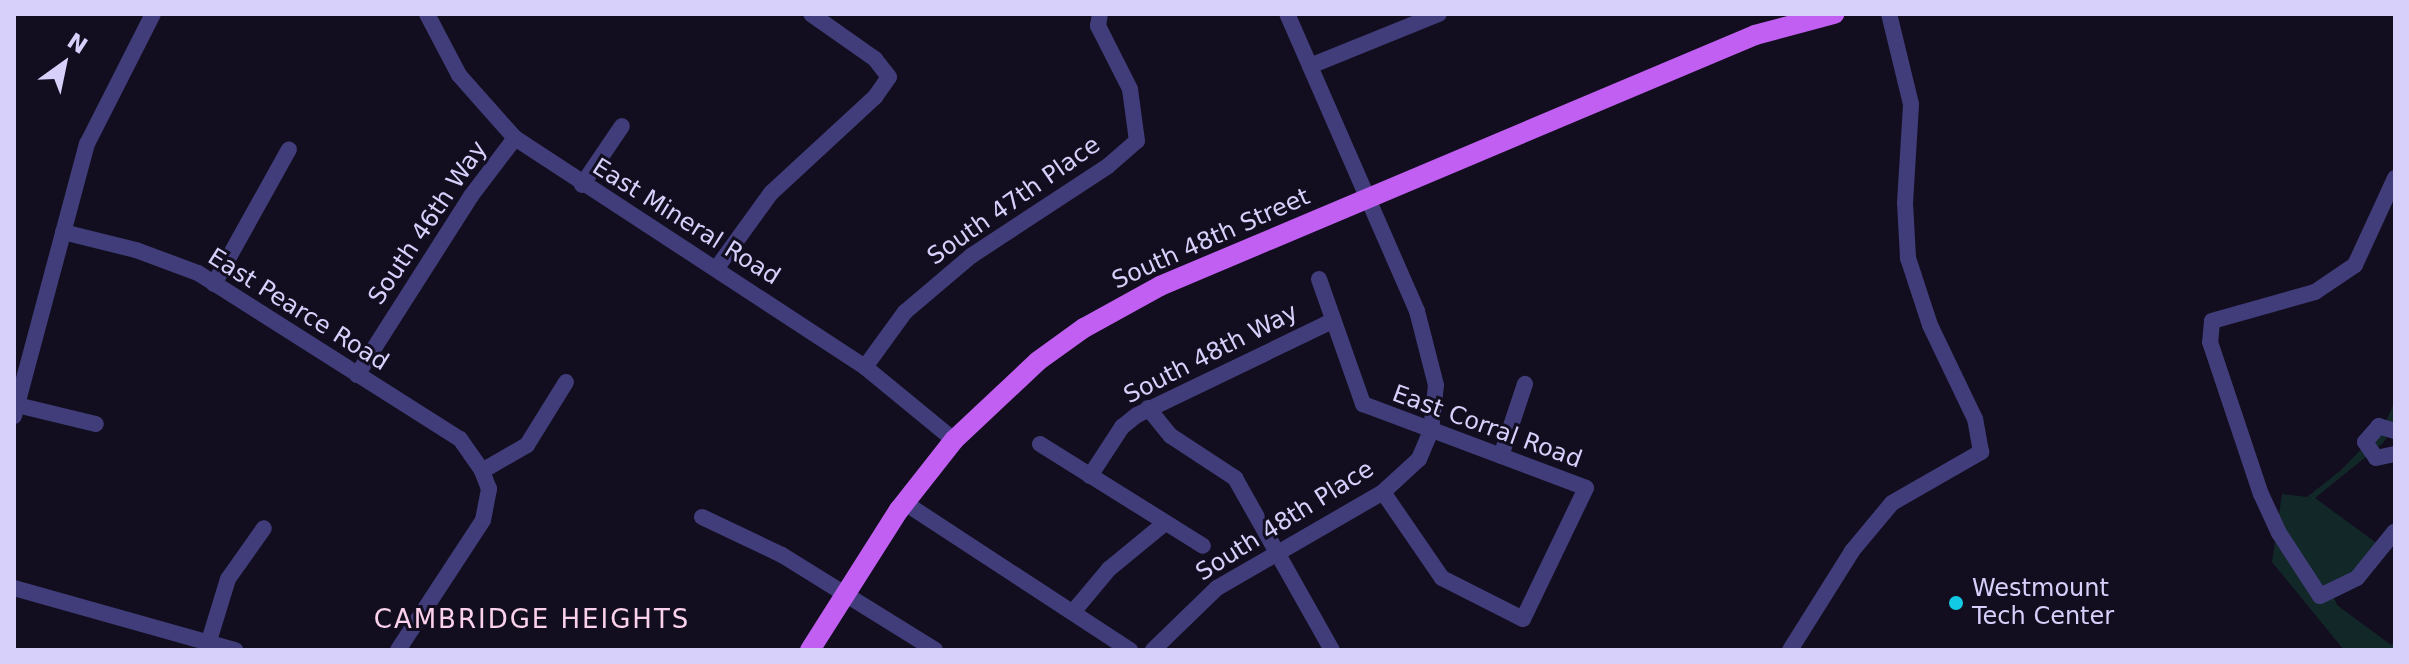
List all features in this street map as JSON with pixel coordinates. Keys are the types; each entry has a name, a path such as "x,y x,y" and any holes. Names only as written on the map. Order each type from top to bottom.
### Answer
{"main road":[{"name":"South 48th Street","path":"1755,35 1782,14"},
{"name":"South 48th Street","path":"810,650 905,503 954,440 1038,361 1118,308 1755,35 1834,14"}],"street":[{"path":"96,424 16,410 87,144 153,14"},
{"name":"East Mineral Road","path":"427,14 459,75 515,138 582,185 865,367 954,440"},
{"path":"716,269 771,193 875,97 889,77 875,59 811,14"},
{"name":"South 47th Place","path":"865,367 905,312 971,256 1108,166 1137,141 1130,89 1098,26 1100,14"},
{"name":"South 48th Place","path":"1153,650 1193,607 1276,551 1383,492 1419,459 1431,431 1436,385 1417,311 1287,14"},
{"path":"1310,66 1439,14"},
{"path":"1790,650 1852,551 1892,503 1981,452 1975,419 1930,325 1908,258 1905,203 1911,104 1889,14"},
{"path":"582,185 622,126"},
{"name":"South 46th Way","path":"357,375 471,196 515,138"},
{"path":"214,284 289,149"},
{"path":"2395,178 2355,265 2315,292 2212,321 2210,342 2261,494 2279,533 2320,596 2357,578 2395,531"},
{"name":"East Pearce Road","path":"63,232 166,259 214,284 460,439 482,471"},
{"name":"East Corral Road","path":"1319,279 1363,404 1586,488 1523,619 1442,578 1383,492"},
{"name":"South 48th Way","path":"1090,476 1122,427 1148,408 1332,321"},
{"path":"398,650 483,520 489,489 482,471 527,445 566,382"},
{"path":"1501,456 1525,384"},
{"path":"1148,408 1171,436 1235,478 1332,650"},
{"path":"2395,431 2384,425 2373,428 2365,442 2376,458 2395,454"},
{"path":"1040,444 1203,546"},
{"path":"905,503 1130,650"},
{"path":"702,517 782,555 935,650"},
{"path":"1073,612 1109,569 1165,523"},
{"path":"209,641 228,579 264,528"},
{"path":"14,588 235,650"}],"green space":[{"path":"2395,401 2395,425 2383,443 2315,498 2382,547 2332,593 2337,605 2391,645 2395,641 2395,650 2344,650 2272,562 2282,494 2307,497 2340,471 2384,426"}],"place":[{"name":"Westmount Tech Center","path":"1956,603"}],"district":[{"name":"CAMBRIDGE HEIGHTS","path":"532,620"}]}
